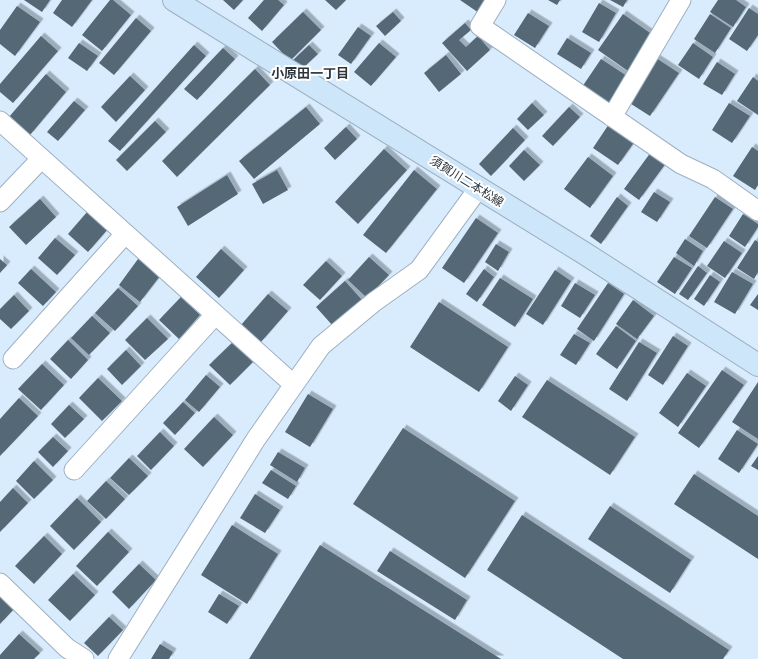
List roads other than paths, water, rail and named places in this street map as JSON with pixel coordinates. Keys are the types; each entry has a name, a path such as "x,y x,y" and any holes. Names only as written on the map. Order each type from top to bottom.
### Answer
{"main road":[{"name":"須賀川二本松線","path":"174,0 584,253 758,365"}],"street":[{"path":"496,0 480,26 681,164 713,179 758,211"},
{"path":"612,117 681,0"},
{"path":"0,121 293,384"},
{"path":"0,202 41,159"},
{"path":"118,659 256,439 321,346 374,302 419,270 478,189"},
{"path":"13,359 125,234"},
{"path":"74,470 215,315"},
{"path":"0,583 61,653 84,659"}],"district":[{"name":"小原田一丁目","path":"310,73"}]}
